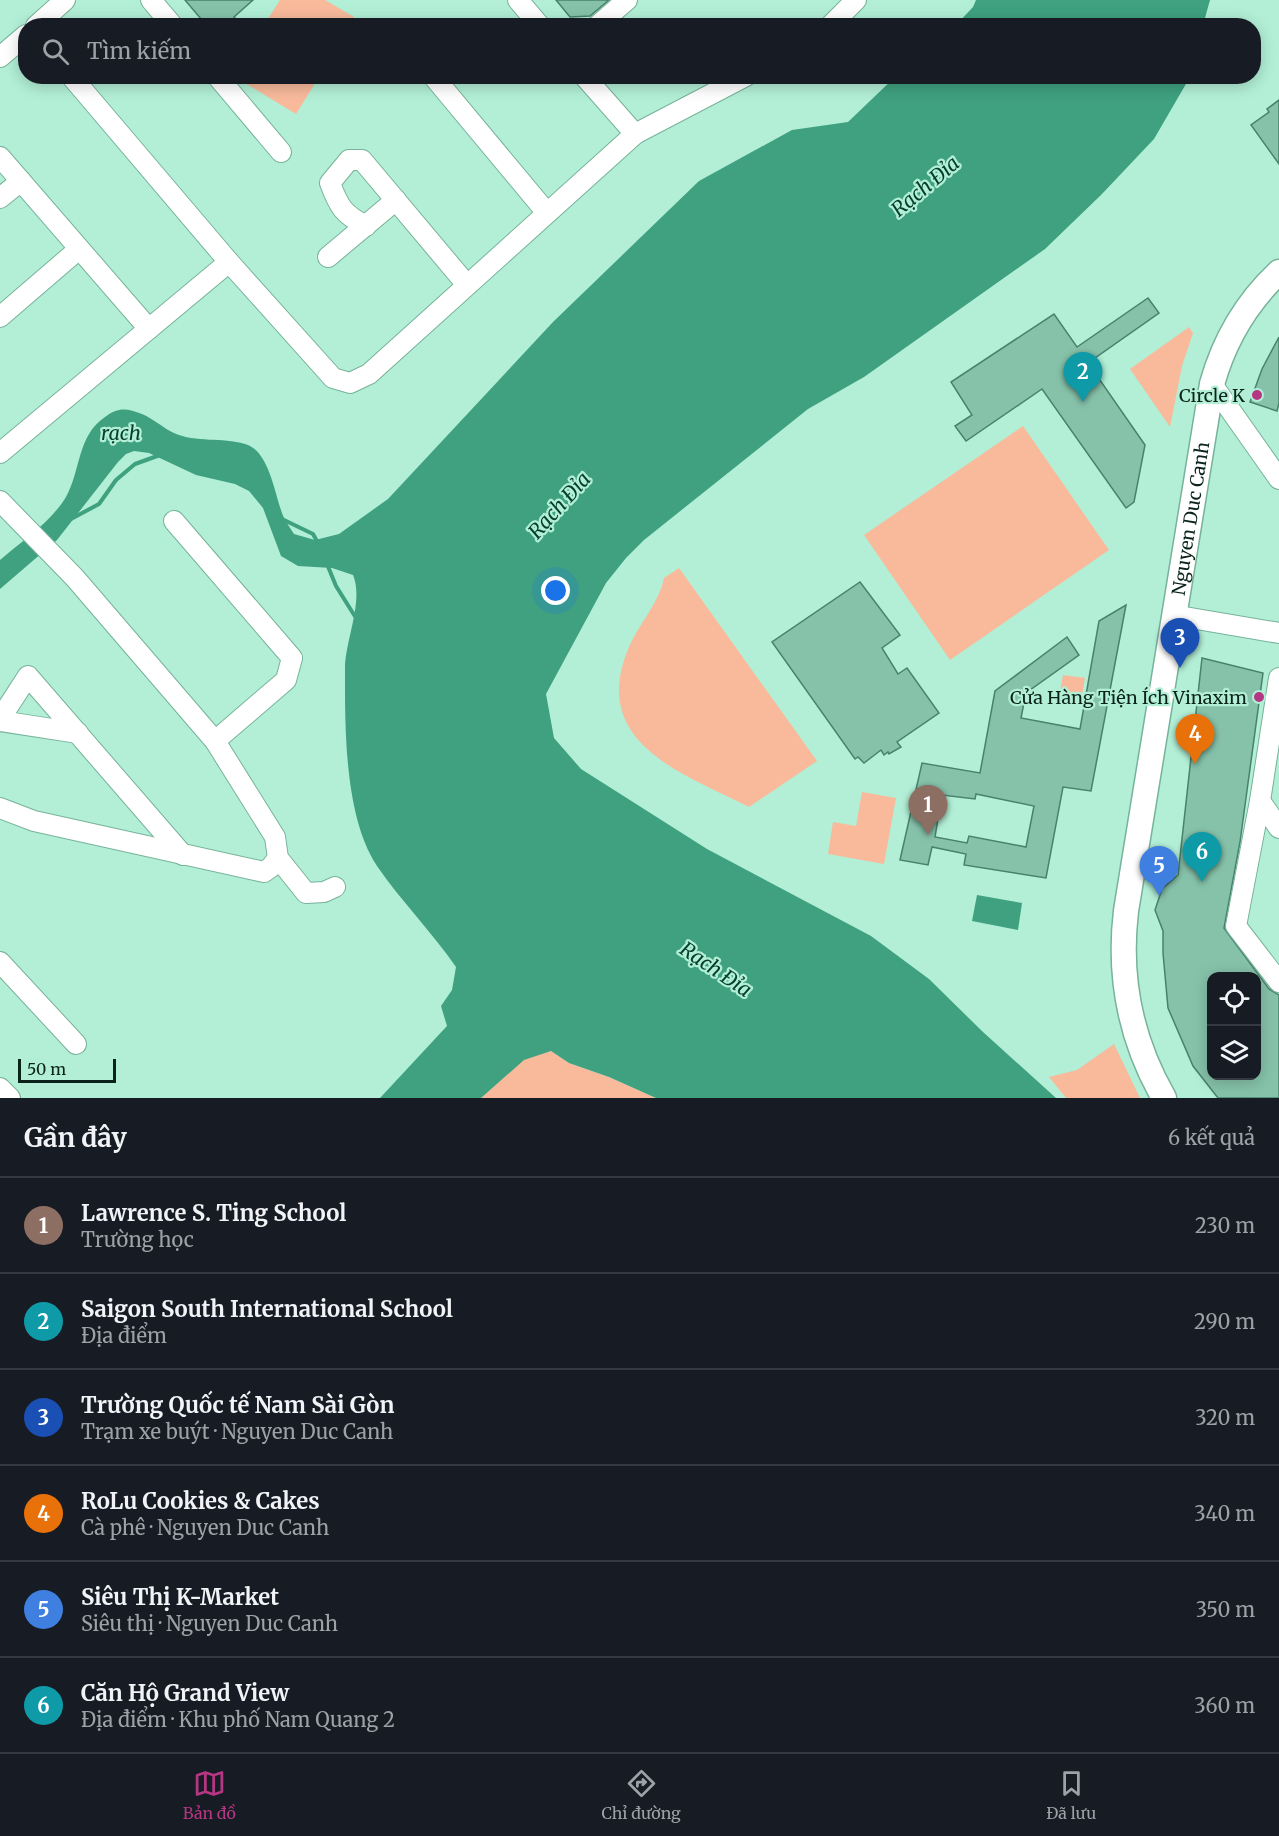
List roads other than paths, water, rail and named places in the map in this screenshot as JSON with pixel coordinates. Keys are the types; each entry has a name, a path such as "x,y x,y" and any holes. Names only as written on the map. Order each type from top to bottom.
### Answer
{"main road":[{"name":"Nguyen Duc Canh","path":"1164,1098 1150,1072 1126,995 1122,955 1126,911 1212,384 1221,354 1236,326 1266,285 1279,272"}],"street":[{"path":"45,18 65,0"},
{"path":"151,0 166,18"},
{"path":"518,0 533,18"},
{"path":"606,18 627,0"},
{"path":"838,18 856,0"},
{"path":"0,57 18,42"},
{"path":"78,84 229,262 333,378 350,383 369,374 635,134 731,84"},
{"path":"224,84 281,152"},
{"path":"440,84 547,213"},
{"path":"591,84 635,134"},
{"path":"0,157 148,329"},
{"path":"366,226 348,216 336,201 330,183 349,160 362,160 467,285"},
{"path":"0,198 21,181"},
{"path":"328,257 396,200"},
{"path":"0,317 79,249"},
{"path":"0,453 229,262"},
{"path":"1212,384 1279,479"},
{"path":"1,504 75,578 215,741 275,837 278,858 306,893 324,892 335,887"},
{"path":"174,521 292,658 286,680 215,741"},
{"path":"1173,615 1279,633"},
{"path":"78,733 0,720 28,676 78,733 183,855"},
{"path":"1279,678 1260,801 1236,926 1279,982"},
{"path":"1260,801 1279,828"},
{"path":"0,808 34,821 264,872 278,858"},
{"path":"0,962 76,1044"},
{"path":"0,1088 10,1098"}],"water":[{"path":"976,0 1210,0 1205,18 963,18"},
{"path":"888,84 1186,84 1154,139 1045,249 864,377 808,409 644,540 626,558 606,583 546,694 554,738 581,769 707,849 871,936 929,979 1056,1098 656,1098 609,1077 569,1063 551,1051 524,1060 481,1098 380,1098 447,1026 441,1006 452,990 456,967 377,866 366,846 358,822 352,797 345,717 346,658 356,597 353,575 332,568 298,566 281,556 263,508 249,491 235,484 196,475 149,453 134,451 126,454 118,462 57,540 0,589 0,560 44,523 60,506 71,487 89,434 105,417 114,411 123,410 142,414 182,436 236,442 253,448 265,462 282,513 294,534 315,540 339,534 388,499 553,322 699,181 792,130 848,122"},
{"path":"977,895 1022,903 1018,930 972,921"}],"waterway":[{"path":"71,519 99,504 116,480 135,464 160,455"},
{"path":"284,520 313,534 318,543"},
{"path":"327,564 336,586 356,618"}],"place":[{"name":"Circle K","path":"1257,395"},
{"name":"Saigon South International School","path":"1083,402"},
{"name":"Trường Quốc tế Nam Sài Gòn","path":"1180,668"},
{"name":"Cửa Hàng Tiện Ích Vinaxim","path":"1259,697"},
{"name":"RoLu Cookies & Cakes","path":"1195,764"},
{"name":"Lawrence S. Ting School","path":"928,835"},
{"name":"Căn Hộ Grand View","path":"1202,882"},
{"name":"Siêu Thị K-Market","path":"1159,896"}],"water label":[{"name":"Rạch Đỉa","path":"925,186"},
{"name":"rạch","path":"121,432"},
{"name":"Rạch Đỉa","path":"559,505"},
{"name":"Rạch Đỉa","path":"716,969"}]}
